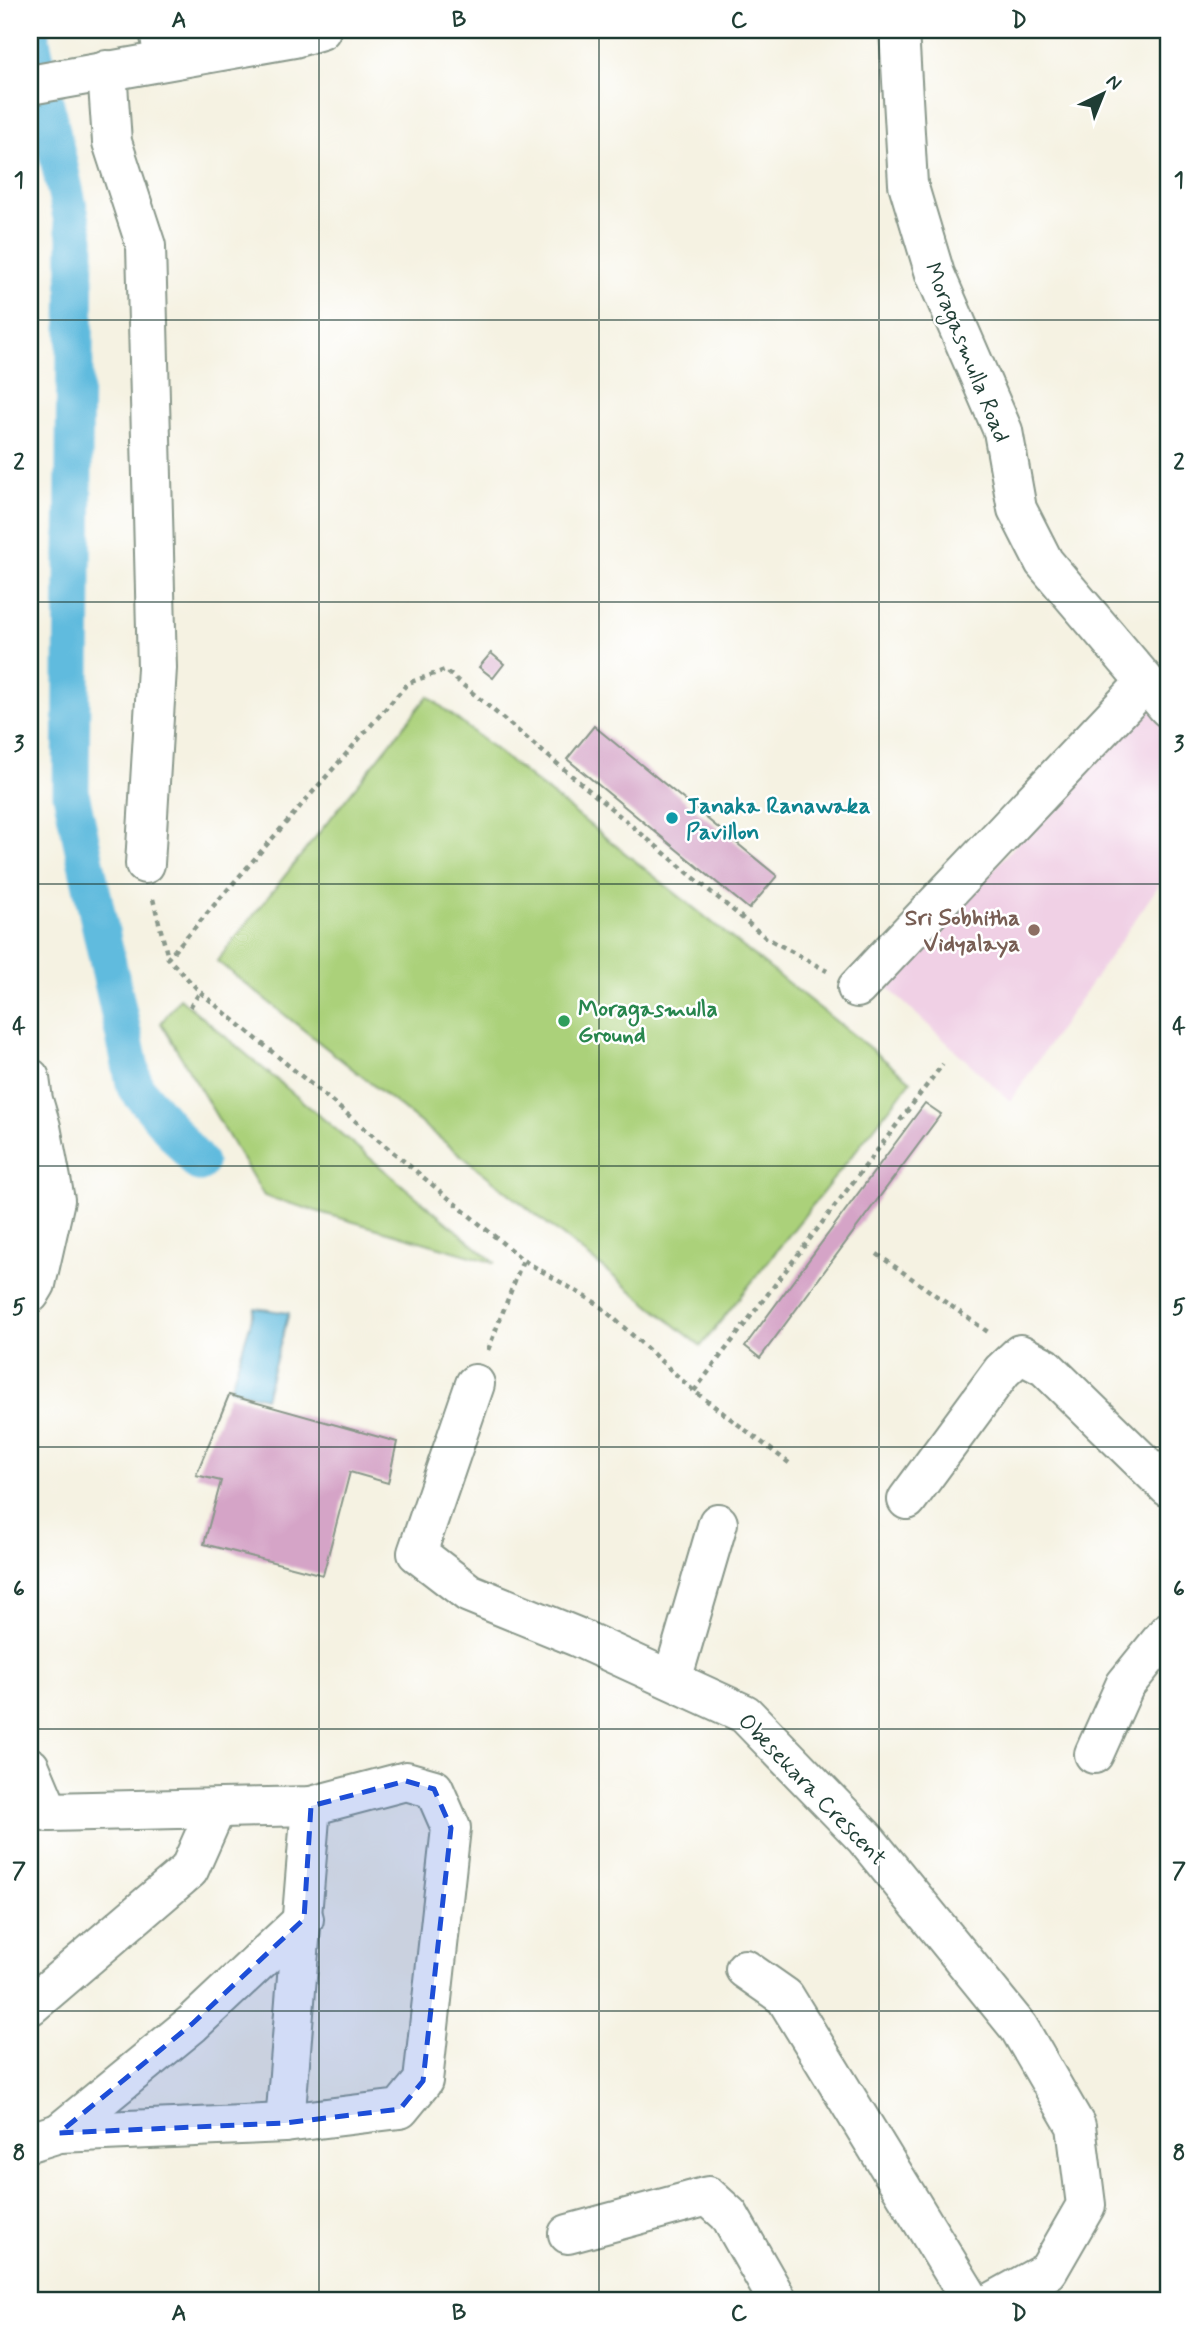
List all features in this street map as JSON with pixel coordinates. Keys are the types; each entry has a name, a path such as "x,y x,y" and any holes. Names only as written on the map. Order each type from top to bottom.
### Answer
{"street":[{"path":"30,85 101,72 162,45 294,37 321,30"},
{"name":"Moragasmulla Road","path":"899,30 908,184 935,274 1003,431 1017,509 1044,562 1157,695"},
{"path":"101,72 112,142 146,246 157,668 145,864"},
{"path":"858,988 1157,695"},
{"path":"30,1294 36,1284 55,1200 41,1127 31,1093"},
{"path":"907,1500 1002,1371 1020,1354 1045,1367 1168,1487"},
{"name":"Obesekara Crescent","path":"475,1384 417,1553 469,1593 577,1637 745,1713 865,1838 1018,2028 1076,2126 1086,2205 1048,2271 994,2301"},
{"path":"672,1680 718,1523"},
{"path":"1094,1754 1125,1685 1168,1632"},
{"path":"30,1767 39,1821 216,1809 311,1806 406,1781 434,1789 452,1828 423,2081 400,2109 285,2123 44,2138"},
{"path":"285,2123 304,1919 311,1806"},
{"path":"30,2006 189,1870 216,1809"},
{"path":"44,2138 192,2024 304,1919"},
{"path":"745,1969 785,1997 971,2301"},
{"path":"568,2234 708,2196 729,2215 778,2301"}],"path":[{"path":"168,958 408,683 445,670 765,937 858,988"},
{"path":"145,864 168,958 200,992 523,1260 598,1304 694,1391 789,1463"},
{"path":"190,1007 200,992"},
{"path":"694,1391 943,1064"},
{"path":"877,1254 1020,1354"},
{"path":"475,1384 523,1260"}],"highlighted area":[{"path":"406,1781 434,1789 451,1828 423,2081 400,2109 285,2123 59,2133 192,2024 304,1919 311,1806"}],"shaded area":[{"name":"Sri Sobhitha Vidyalaya","path":"1145,702 1168,728 1168,872 1010,1101 887,987"}],"green space":[{"name":"Moragasmulla Ground","path":"428,696 911,1081 701,1346 217,961"},
{"path":"180,998 495,1263 264,1196 161,1023"}],"water":[{"path":"255,1308 289,1313 265,1398 230,1389"}],"building":[{"path":"491,653 504,664 493,678 479,667"},
{"name":"Janaka Ranawaka Pavillon","path":"594,726 777,876 749,909 567,759"},
{"path":"925,1103 941,1114 760,1358 745,1346"},
{"path":"229,1395 397,1442 388,1483 350,1472 323,1575 204,1544 221,1481 196,1475"}],"waterway":[{"path":"30,33 76,239 71,794 135,1087 199,1163"}],"place":[{"name":"Janaka Ranawaka Pavillon","path":"672,818"},
{"name":"Sri Sobhitha Vidyalaya","path":"1034,930"},
{"name":"Moragasmulla Ground","path":"564,1021"}]}
